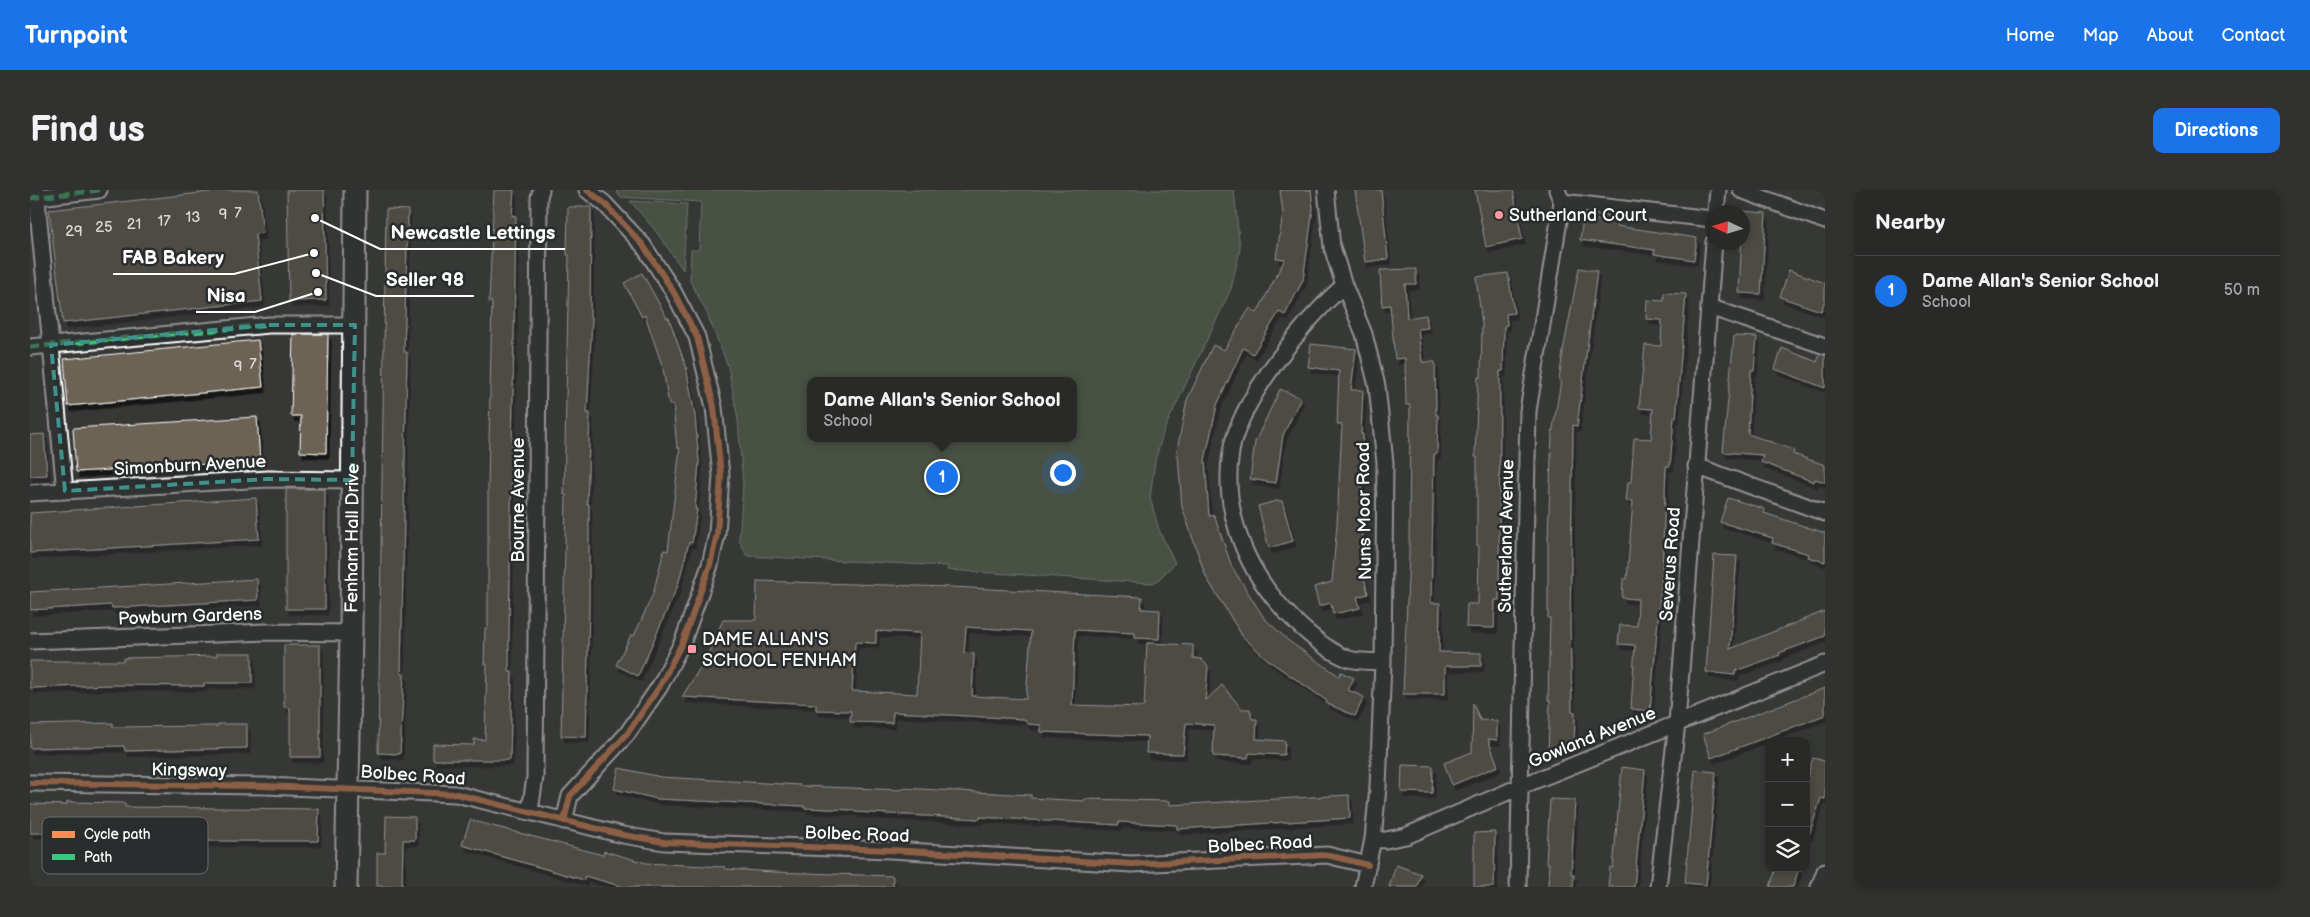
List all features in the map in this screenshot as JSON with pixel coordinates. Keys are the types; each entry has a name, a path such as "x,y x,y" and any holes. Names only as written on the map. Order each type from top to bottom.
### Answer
{"street":[{"path":"64,491 51,345 34,195 99,190"},
{"name":"Fenham Hall Drive","path":"346,887 355,325 355,190"},
{"name":"Bourne Avenue","path":"530,811 535,777 539,207 541,190"},
{"path":"564,821 570,796 627,734 660,686 683,641 710,565 717,534 721,476 714,407 697,337 673,291 643,245 604,204 586,190"},
{"name":"Nuns Moor Road","path":"1326,190 1332,247 1344,285 1364,334 1377,386 1384,464 1383,662 1378,787 1373,839 1363,887"},
{"path":"1717,205 1718,190"},
{"path":"1741,190 1825,221"},
{"path":"1559,196 1705,218"},
{"name":"Sutherland Avenue","path":"1518,887 1528,411 1559,196"},
{"name":"Severus Road","path":"1658,887 1677,723 1713,250"},
{"path":"1344,285 1326,302 1265,377 1244,414 1231,452 1229,487 1234,520 1247,556 1262,585 1286,612 1316,640 1349,659 1383,662"},
{"path":"1709,307 1825,346"},
{"path":"30,347 269,324 355,325"},
{"path":"1696,466 1825,513"},
{"name":"Simonburn Avenue","path":"30,493 268,479 352,480"},
{"name":"Powburn Gardens","path":"30,641 266,632 351,634"},
{"name":"Gowland Avenue","path":"1373,839 1386,840 1406,836 1519,787 1825,664"},
{"name":"Kingsway","path":"30,783 348,789"},
{"name":"Bolbec Road","path":"348,789 456,794 624,835 664,842 890,850 1132,864 1328,855 1368,865"},
{"path":"1819,887 1825,871"}],"highlighted area":[{"path":"269,325 355,325 352,480 268,479 65,491 51,345"}],"green space":[{"path":"616,190 1234,190 1240,249 1231,289 1164,430 1155,461 1150,498 1159,530 1175,563 1157,581 1152,583 947,570 948,566 747,556 739,540 743,485 738,420 728,366 706,311 690,281 691,250 699,250 701,202 620,197"},
{"path":"630,201 687,204 683,270 655,230"}],"building":[{"path":"227,190 258,190 263,233 255,234 262,301 63,323 49,210"},
{"path":"287,190 324,190 326,300 289,301"},
{"path":"494,190 514,190 512,216 516,216 509,629 509,672 512,672 510,760 433,760 433,744 474,745 474,739 485,740 487,664 484,664 485,628 488,628 488,486 492,302 489,302"},
{"path":"1280,190 1311,190 1313,208 1303,280 1285,315 1279,312 1253,354 1243,348 1217,405 1205,460 1209,516 1214,515 1232,567 1264,618 1290,642 1339,676 1341,672 1354,678 1348,690 1364,697 1355,716 1326,703 1327,701 1268,660 1243,637 1206,577 1182,507 1178,455 1176,455 1187,400 1213,345 1224,350 1250,308 1257,313 1285,259 1276,258 1283,213"},
{"path":"1355,190 1381,190 1388,259 1365,262"},
{"name":"Sutherland Court","path":"1475,190 1513,190 1522,239 1486,247"},
{"path":"568,207 591,207 590,318 592,318 587,413 590,413 587,504 589,504 589,603 586,737 561,736 566,495 564,495 569,255 567,255"},
{"path":"386,209 408,210 404,352 407,352 401,674 404,674 400,754 378,753"},
{"path":"1750,212 1766,213 1761,294 1739,293 1741,250 1750,250"},
{"path":"1583,218 1618,223 1617,226 1697,238 1694,260 1654,254 1655,250 1580,240"},
{"path":"1579,268 1597,271 1577,426 1573,425 1570,626 1572,711 1575,712 1574,752 1548,751 1550,618 1548,618 1548,537 1552,434 1561,381 1559,381 1563,351"},
{"path":"1416,269 1416,284 1405,284 1407,318 1426,315 1428,328 1418,329 1422,362 1435,362 1436,415 1438,415 1437,454 1434,454 1431,603 1440,603 1439,652 1481,653 1481,666 1445,666 1445,694 1403,694 1409,555 1410,405 1406,405 1405,358 1395,359 1390,305 1382,306 1380,270"},
{"path":"1789,270 1825,283 1825,300 1821,311 1780,297"},
{"path":"642,273 667,318 669,318 686,367 695,416 699,462 695,509 697,509 692,543 689,542 678,585 638,676 616,665 631,635 634,636 653,594 664,550 668,551 680,448 677,448 673,404 669,405 663,368 645,315 642,317 624,283"},
{"path":"1508,273 1514,313 1506,314 1507,325 1504,326 1503,371 1500,371 1499,600 1495,600 1494,628 1466,627 1467,604 1478,604 1479,546 1477,546 1477,457 1475,457 1478,377 1481,377 1482,324 1476,277"},
{"path":"1664,293 1686,294 1676,418 1674,417 1670,466 1666,466 1662,573 1650,711 1631,709 1635,645 1618,644 1620,625 1637,626 1638,599 1622,598 1623,579 1627,579 1633,501 1626,501 1628,482 1631,482 1634,438 1651,439 1653,409 1639,408 1645,345 1661,346 1662,320 1646,319 1647,300 1664,301"},
{"path":"293,334 328,334 326,453 300,452 301,416 291,416"},
{"path":"1734,336 1757,337 1754,370 1751,370 1748,434 1794,450 1793,454 1825,465 1825,482 1815,479 1814,482 1761,462 1763,455 1723,452"},
{"path":"258,340 263,387 68,406 64,359"},
{"path":"1311,344 1356,349 1351,390 1363,390 1360,480 1362,480 1363,526 1360,561 1368,594 1357,597 1360,608 1333,614 1331,603 1319,606 1314,587 1332,582 1342,425 1337,424 1339,371 1308,367"},
{"path":"1782,348 1817,362 1820,354 1825,355 1825,388 1775,369"},
{"path":"1280,389 1301,398 1283,435 1276,483 1250,479 1255,442"},
{"path":"257,417 260,461 76,472 73,428"},
{"path":"44,434 47,475 30,476 30,435"},
{"path":"286,489 325,489 325,609 286,609"},
{"path":"256,498 259,539 30,553 30,513"},
{"path":"1728,498 1765,509 1764,513 1825,533 1825,562 1808,557 1809,554 1772,543 1773,538 1720,522"},
{"path":"1282,501 1293,541 1269,548 1258,506"},
{"path":"1714,555 1737,556 1730,649 1825,611 1825,636 1735,671 1735,675 1706,672"},
{"path":"257,579 258,600 112,608 111,605 30,610 30,592"},
{"path":"757,581 951,587 1142,597 1141,609 1160,610 1159,639 1135,638 1135,633 1075,630 1072,705 1144,707 1147,643 1193,645 1193,658 1201,659 1208,666 1205,701 1222,685 1242,709 1250,709 1252,719 1257,719 1256,739 1285,741 1284,755 1249,753 1248,758 1213,756 1214,725 1186,723 1183,754 1146,753 1147,736 1041,732 1041,725 1028,724 1024,719 893,712 892,723 850,722 851,711 816,710 816,704 682,697 706,658 723,620 756,620","holes":["966,627 1031,631 1026,699 972,696 974,654 964,653","876,631 920,633 917,694 852,691 855,642 876,643"]},
{"path":"284,645 320,645 320,757 290,757 290,708 284,707"},
{"path":"217,653 252,653 252,683 204,683 204,686 110,685 30,688 30,661 124,661 124,658 217,656"},
{"path":"1825,688 1825,715 1711,758 1703,734"},
{"path":"1473,703 1480,720 1497,721 1497,740 1488,739 1498,766 1452,785 1444,763 1472,752"},
{"path":"113,723 113,727 247,724 247,748 125,751 124,746 30,748 30,725"},
{"path":"1813,758 1825,761 1825,799 1821,798 1810,832 1810,782 1810,767"},
{"path":"1402,765 1433,766 1432,793 1401,792"},
{"path":"1622,767 1645,770 1634,887 1608,887 1610,867 1613,868"},
{"path":"619,768 661,777 800,786 902,790 902,788 1031,795 1031,798 1085,801 1085,799 1170,801 1170,805 1349,795 1350,818 1177,829 1177,825 1119,822 1119,825 980,817 980,819 855,812 855,810 804,808 804,806 658,799 614,789"},
{"path":"1695,770 1716,772 1706,885 1685,883"},
{"path":"1550,799 1575,800 1571,874 1574,874 1573,887 1548,887 1549,863 1546,863"},
{"path":"67,802 125,803 125,807 319,809 318,841 208,841 208,817 42,817 42,833 30,833 30,804 67,805"},
{"path":"386,816 415,817 415,840 403,840 402,887 377,886 377,853 385,853"},
{"path":"470,820 603,855 604,851 646,863 725,867 725,869 774,872 893,876 893,887 624,887 585,876 584,880 462,845"},
{"path":"1495,832 1494,887 1474,887 1474,833"},
{"path":"1396,865 1421,874 1417,887 1389,887"},
{"path":"1775,872 1798,872 1793,887 1770,887"}],"marked path":[{"path":"30,198 99,190"},
{"path":"30,347 269,325"}],"cycle path":[{"path":"564,821 570,796 627,734 660,686 683,641 710,565 717,534 721,475 714,407 697,337 673,291 643,245 604,203 587,190"},
{"path":"30,783 265,786 456,794 623,835 664,842 890,850 1132,864 1327,855 1368,865"}],"place":[{"name":"Sutherland Court","path":"1499,215"},
{"name":"Newcastle Lettings","path":"315,218"},
{"name":"FAB Bakery","path":"314,253"},
{"name":"Seller 98","path":"316,273"},
{"name":"Nisa","path":"318,292"},
{"name":"Dame Allan's Senior School","path":"942,477"},
{"name":"DAME ALLAN'S SCHOOL FENHAM","path":"692,649"}]}
